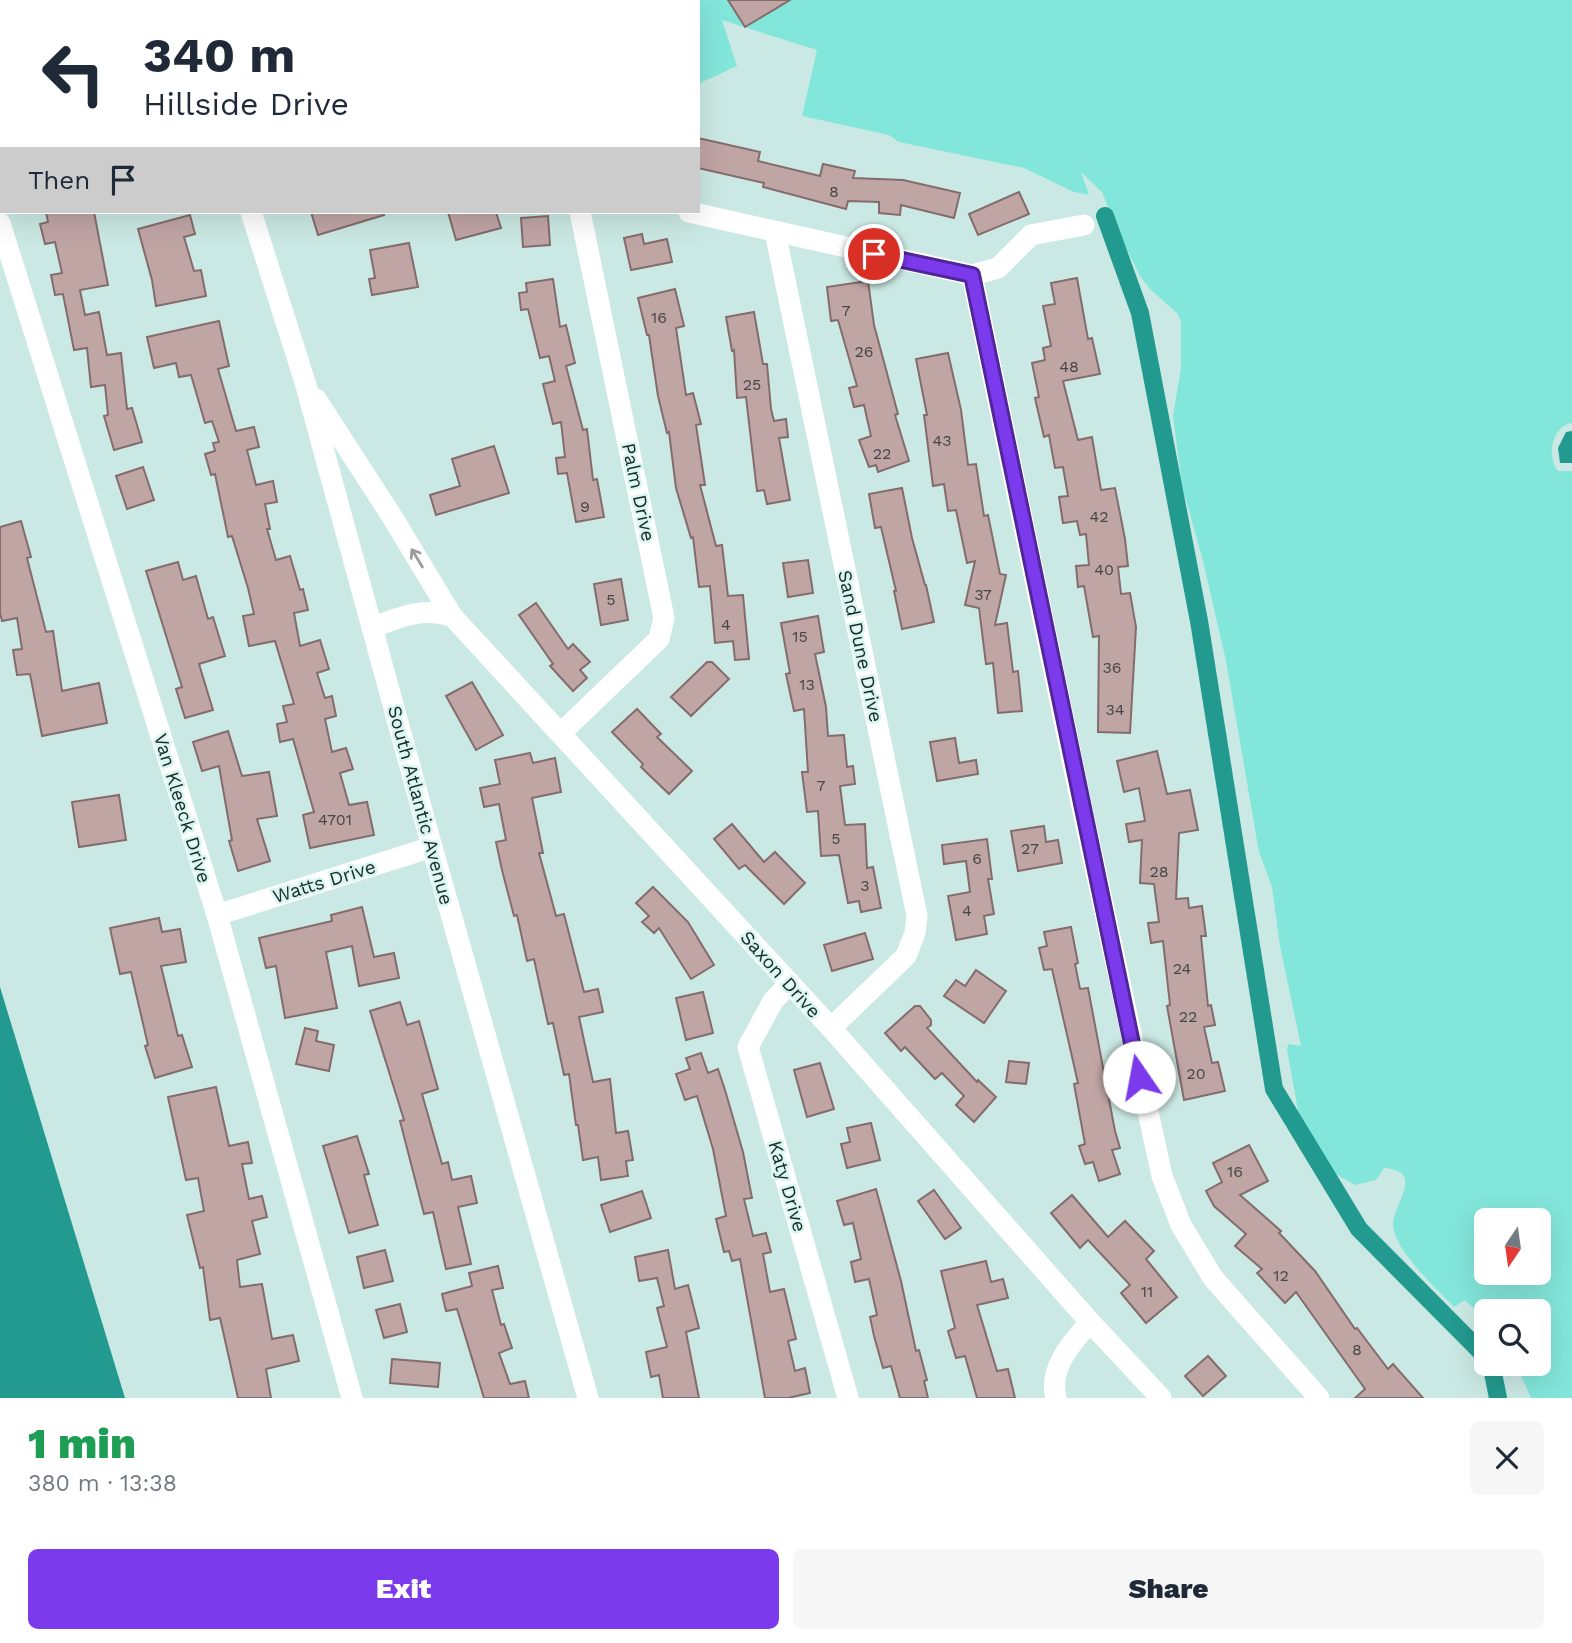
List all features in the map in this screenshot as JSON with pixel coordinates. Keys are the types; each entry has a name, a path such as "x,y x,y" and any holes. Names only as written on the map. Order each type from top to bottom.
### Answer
{"street":[{"name":"South Atlantic Avenue","path":"252,214 305,382 432,847 588,1398"},
{"name":"Palm Drive","path":"561,733 659,639 664,618 580,214"},
{"path":"698,214 972,275 999,268 1031,235 1084,225"},
{"name":"Van Kleeck Drive","path":"0,223 216,915 352,1398"},
{"name":"Sand Dune Drive","path":"775,232 917,916 915,933 906,956 831,1028"},
{"path":"972,275 1083,817 1162,1176 1181,1226 1213,1278 1319,1398"},
{"name":"Saxon Drive","path":"305,382 452,616 831,1028 1090,1322 1161,1398"},
{"path":"372,628 415,613 436,611 452,616"},
{"name":"Watts Drive","path":"216,915 432,847"},
{"name":"Katy Drive","path":"790,984 773,1001 748,1046 848,1398"},
{"path":"1056,1398 1054,1389 1060,1364 1074,1340 1090,1322"}],"shaded area":[{"path":"700,0 1572,0 1572,423 1565,425 1556,436 1552,458 1558,471 1572,471 1572,1398 1531,1398 1521,1376 1551,1376 1551,1299 1474,1299 1474,1309 1465,1300 1454,1307 1408,1257 1395,1234 1394,1216 1404,1190 1403,1175 1396,1170 1384,1168 1376,1180 1355,1185 1334,1173 1299,1116 1287,1050 1288,1044 1301,1046 1280,946 1272,887 1259,852 1226,661 1182,485 1173,416 1181,368 1181,322 1178,314 1150,289 1140,276 1102,192 1081,172 1089,195 1074,192 1024,168 899,142 889,135 802,116 817,50 722,20 737,66 700,83"},
{"path":"1572,431 1572,463 1560,463 1558,448 1566,432"},
{"path":"0,987 125,1398 0,1398"}],"building":[{"path":"728,0 790,0 745,27"},
{"path":"700,138 760,152 758,161 820,176 823,164 855,171 853,178 903,180 960,193 954,218 901,205 900,215 879,213 879,202 848,201 846,209 763,187 764,183 700,168"},
{"path":"1019,192 1029,214 978,235 969,214"},
{"path":"46,214 94,214 108,285 80,290 85,315 99,312 107,355 121,353 127,409 132,408 142,442 114,450 104,416 108,415 105,385 91,387 87,348 74,350 63,294 55,295 51,275 62,273 55,242 45,244 40,224 48,222"},
{"path":"312,214 384,215 318,235"},
{"path":"449,214 497,214 501,228 456,240"},
{"path":"190,215 195,234 184,237 194,271 201,270 206,296 156,306 138,229"},
{"path":"548,216 550,245 523,247 521,218"},
{"path":"642,234 644,244 667,239 672,262 631,270 624,238"},
{"path":"409,243 418,287 372,295 369,279 375,278 370,250"},
{"path":"1077,278 1088,339 1092,338 1100,374 1063,381 1078,440 1092,437 1101,490 1115,488 1125,539 1128,566 1118,567 1121,594 1130,593 1136,627 1130,733 1098,732 1099,636 1093,637 1084,586 1078,587 1076,566 1089,565 1086,534 1080,535 1077,521 1063,523 1059,497 1068,496 1063,467 1055,468 1049,435 1044,437 1035,398 1039,397 1032,363 1045,360 1043,348 1051,346 1043,306 1055,304 1051,283"},
{"path":"553,279 560,327 566,325 575,363 566,366 583,430 587,429 593,480 597,479 604,517 576,522 567,473 558,474 556,458 565,457 561,422 553,424 543,384 555,381 549,356 540,358 528,309 521,310 519,293 527,292 526,283"},
{"path":"868,281 874,325 909,461 878,472 876,465 869,467 859,440 871,436 864,405 854,407 849,388 857,386 838,320 831,321 827,287"},
{"path":"675,289 684,326 676,328 686,395 693,393 701,424 696,425 705,485 700,485 716,546 722,545 728,596 743,595 749,659 735,660 733,641 715,643 710,586 699,587 693,537 691,538 676,488 669,432 667,433 658,396 649,335 638,298"},
{"path":"754,312 763,364 767,364 774,421 786,419 788,437 779,438 790,500 767,504 764,490 757,491 746,397 737,398 734,350 732,351 726,317"},
{"path":"219,321 229,366 218,369 236,431 254,427 259,447 247,450 256,485 273,481 277,502 265,504 270,529 267,529 276,560 290,556 300,590 303,589 308,610 294,613 300,646 320,640 329,669 317,673 325,698 332,696 336,716 325,719 332,752 346,748 353,769 340,773 349,805 367,802 374,835 310,848 303,815 314,812 293,739 280,742 277,724 287,722 283,706 294,704 275,641 249,646 243,616 254,614 232,536 228,537 215,474 211,475 205,454 215,451 213,443 219,442 212,421 205,423 191,375 179,377 176,363 154,368 147,337"},
{"path":"948,353 961,410 968,465 976,464 984,516 988,515 1000,574 1006,575 995,625 1007,623 1013,672 1018,671 1022,711 998,713 993,663 986,664 979,608 965,605 975,561 967,563 956,510 948,511 944,484 933,486 924,415 927,415 916,359"},
{"path":"494,446 509,493 436,515 430,495 460,486 452,459"},
{"path":"143,467 154,500 127,509 116,476"},
{"path":"902,488 934,622 902,629 881,527 875,528 869,494"},
{"path":"21,521 31,557 27,558 46,632 53,631 62,691 99,683 107,723 42,736 30,674 17,675 13,650 22,649 17,618 2,621 0,613 0,527"},
{"path":"808,560 813,593 788,597 783,563"},
{"path":"178,562 183,580 196,576 208,619 213,617 225,656 199,664 213,710 185,718 176,689 182,687 146,571"},
{"path":"621,579 628,620 601,625 594,584"},
{"path":"536,603 568,649 573,644 590,662 580,670 587,678 573,691 550,666 553,664 519,615"},
{"path":"818,616 824,652 815,654 826,707 828,736 844,735 847,767 853,766 855,784 840,786 845,825 865,824 867,868 873,867 881,908 861,912 859,901 848,903 839,855 821,856 818,811 807,812 802,772 808,772 804,709 794,711 786,674 790,673 781,623"},
{"path":"707,662 712,662 729,679 691,716 671,697"},
{"path":"472,682 503,735 476,750 446,696"},
{"path":"637,709 661,734 657,737 692,771 669,794 641,767 643,764 612,732"},
{"path":"228,731 242,776 269,772 277,816 257,819 270,861 238,871 229,841 232,840 219,766 202,771 193,742"},
{"path":"955,738 959,763 976,760 978,774 937,781 930,742"},
{"path":"1157,751 1167,794 1190,790 1198,830 1179,833 1176,899 1188,898 1189,908 1202,906 1206,936 1201,936 1208,1006 1211,1005 1215,1025 1204,1027 1212,1063 1218,1062 1225,1091 1184,1100 1167,1006 1170,1005 1163,941 1151,943 1148,923 1159,922 1154,884 1140,883 1142,840 1129,842 1126,824 1145,821 1139,788 1124,792 1117,761"},
{"path":"530,753 533,763 555,758 561,792 532,798 543,853 539,853 556,916 564,914 584,992 598,989 603,1012 579,1017 593,1082 610,1079 616,1133 628,1131 633,1160 626,1161 628,1176 601,1180 598,1157 583,1160 569,1074 564,1075 553,1023 548,1024 534,959 527,961 517,915 514,916 502,870 496,842 506,840 499,804 484,807 480,788 500,784 495,760"},
{"path":"119,795 126,840 79,847 72,802"},
{"path":"732,824 764,862 775,852 805,883 784,904 745,865 739,869 714,839"},
{"path":"1044,826 1046,842 1058,840 1062,863 1018,871 1011,831"},
{"path":"987,839 992,879 988,879 994,914 984,916 987,934 956,940 948,896 970,892 966,861 944,864 942,845"},
{"path":"653,887 688,922 714,965 691,979 659,928 654,933 642,922 649,916 636,903"},
{"path":"362,907 374,957 394,953 399,978 359,986 352,946 326,952 337,1008 285,1018 276,966 266,968 259,938 332,921 331,915"},
{"path":"159,918 162,932 180,929 186,962 161,966 178,1036 182,1035 192,1067 155,1078 145,1046 148,1045 131,972 120,974 110,928"},
{"path":"1071,927 1080,989 1088,988 1120,1148 1112,1150 1120,1174 1099,1181 1093,1162 1085,1164 1079,1146 1085,1144 1074,1084 1078,1083 1052,969 1044,970 1039,948 1047,946 1044,932"},
{"path":"865,933 873,959 832,971 824,945"},
{"path":"976,970 1006,991 984,1023 944,996 956,980 965,986"},
{"path":"703,992 713,1033 686,1040 676,998"},
{"path":"400,1002 407,1025 419,1021 438,1089 422,1094 442,1164 448,1162 452,1180 471,1176 477,1203 458,1207 471,1264 446,1269 433,1212 424,1214 400,1121 404,1120 370,1011"},
{"path":"915,1006 920,1006 931,1020 931,1025 927,1028 977,1082 978,1080 996,1097 974,1122 956,1105 964,1096 942,1073 935,1079 905,1047 901,1051 885,1033"},
{"path":"305,1028 318,1031 316,1041 334,1045 329,1071 296,1064"},
{"path":"701,1053 708,1073 718,1069 725,1090 743,1152 752,1198 744,1199 753,1236 766,1233 771,1252 763,1254 770,1292 784,1289 796,1339 788,1341 795,1371 805,1368 810,1393 788,1398 765,1398 740,1259 732,1261 729,1251 724,1252 716,1219 726,1216 713,1149 697,1096 685,1100 676,1074 690,1069 686,1058"},
{"path":"1009,1061 1029,1063 1026,1084 1006,1082"},
{"path":"820,1063 834,1109 807,1117 794,1070"},
{"path":"216,1087 229,1146 248,1142 252,1163 242,1164 249,1199 262,1196 267,1217 252,1221 260,1254 237,1260 240,1287 262,1284 272,1339 293,1335 299,1361 266,1369 271,1398 238,1398 220,1318 210,1320 203,1267 200,1268 187,1215 204,1211 198,1178 186,1180 168,1097"},
{"path":"871,1123 880,1160 847,1168 841,1144 850,1142 847,1128"},
{"path":"357,1136 369,1174 364,1175 378,1225 349,1233 323,1146"},
{"path":"1249,1145 1268,1181 1240,1195 1281,1231 1279,1233 1315,1271 1355,1329 1357,1328 1388,1369 1393,1364 1423,1398 1355,1398 1365,1389 1296,1292 1285,1303 1257,1273 1262,1269 1235,1246 1246,1234 1214,1206 1206,1191 1222,1182 1213,1163"},
{"path":"876,1189 901,1281 916,1351 919,1350 927,1380 924,1381 928,1398 900,1398 891,1366 883,1368 874,1336 870,1317 877,1315 869,1279 855,1282 851,1262 861,1259 853,1223 844,1225 837,1201"},
{"path":"934,1190 961,1228 945,1239 918,1201"},
{"path":"642,1191 651,1218 610,1232 601,1205"},
{"path":"1072,1195 1108,1237 1125,1221 1154,1251 1146,1259 1177,1297 1146,1323 1121,1293 1130,1285 1088,1240 1080,1248 1051,1213"},
{"path":"385,1250 393,1281 364,1288 357,1257"},
{"path":"668,1250 675,1289 688,1285 699,1328 686,1332 699,1398 663,1398 659,1375 651,1377 646,1352 667,1347 657,1308 664,1306 657,1278 639,1281 635,1257"},
{"path":"986,1261 991,1282 1003,1279 1008,1298 977,1305 997,1371 1008,1369 1015,1398 977,1398 965,1356 956,1358 948,1331 955,1328 941,1271"},
{"path":"498,1266 503,1288 492,1290 501,1325 504,1324 512,1348 499,1353 510,1384 525,1381 529,1398 484,1398 457,1309 446,1311 442,1294 472,1286 469,1273"},
{"path":"400,1304 407,1332 384,1338 376,1310"},
{"path":"1208,1356 1226,1376 1203,1396 1185,1376"},
{"path":"392,1359 440,1363 438,1387 390,1383"}],"waterway":[{"path":"1105,216 1140,313 1199,621 1274,1089 1359,1229 1474,1345"},
{"path":"1494,1376 1498,1398"}],"route":[{"path":"874,254 972,275 1139,1077"}]}
